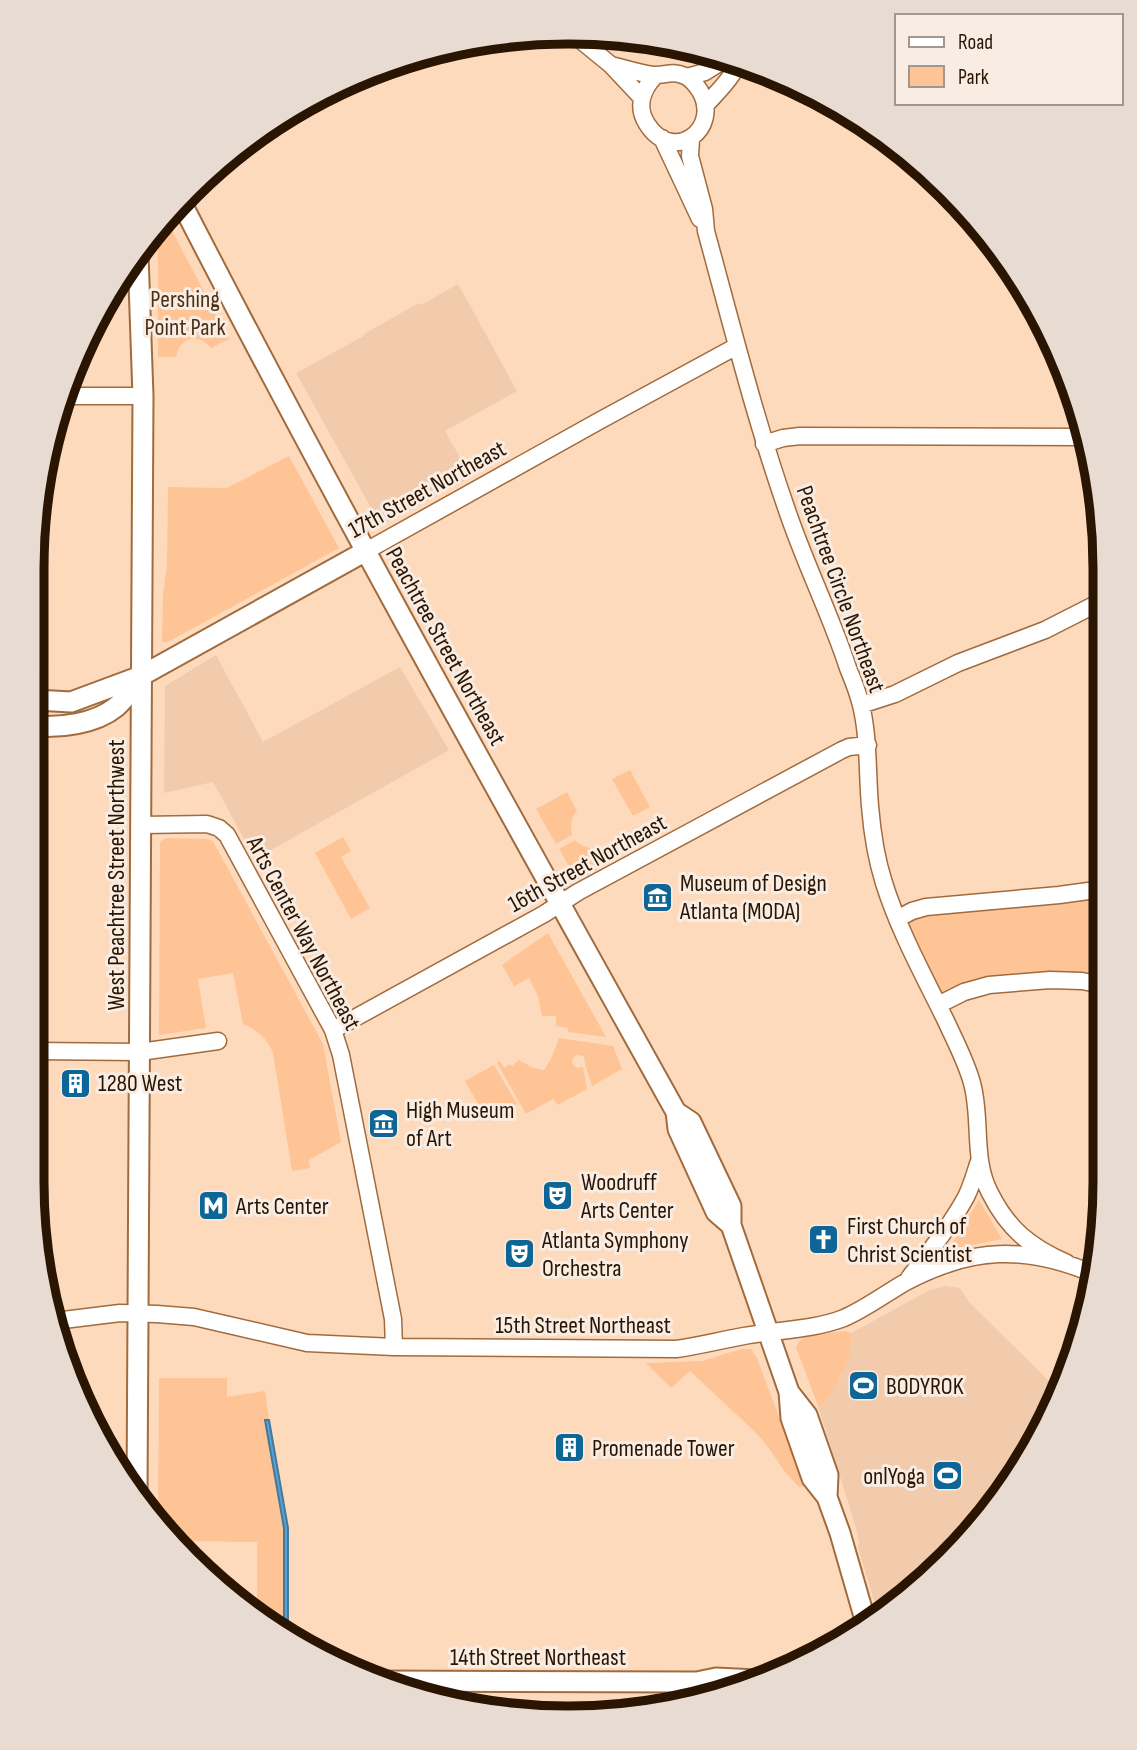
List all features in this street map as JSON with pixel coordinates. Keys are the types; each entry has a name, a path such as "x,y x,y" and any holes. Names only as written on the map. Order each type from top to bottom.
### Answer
{"main road":[{"name":"Peachtree Street Northeast","path":"185,210 366,551 676,1112 678,1129 716,1212 731,1225 789,1392 792,1418 812,1478 827,1497 864,1615"},
{"name":"West Peachtree Street Northwest","path":"137,1480 143,396 138,268"},
{"name":"17th Street Northeast","path":"44,700 71,702 141,676 366,551"},
{"path":"44,726 67,725 99,717 115,709 141,676"},
{"name":"14th Street Northeast","path":"702,1689 716,1678 734,1679"},
{"name":"14th Street Northeast","path":"414,1682 689,1692"}],"street":[{"name":"Peachtree Circle Northeast","path":"586,45 611,65 642,98 644,120 648,127 662,138 706,231"},
{"name":"Peachtree Circle Northeast","path":"611,65 656,75 675,73 687,77"},
{"path":"705,106 698,89 687,77 705,72 715,65"},
{"name":"Peachtree Circle Northeast","path":"734,71 705,106 699,130 691,139 690,156 704,209 706,231 764,444 861,705 868,745 874,841 883,881 897,919 963,1057 972,1083 978,1114 979,1161 990,1194 1013,1228 1035,1248 1067,1263"},
{"path":"642,98 645,88 656,75"},
{"path":"662,138 672,142 691,139"},
{"name":"17th Street Northeast","path":"366,551 737,346"},
{"path":"74,396 143,396"},
{"path":"764,444 800,436 1076,437"},
{"path":"861,705 895,694 958,663 1045,630 1093,606"},
{"name":"16th Street Northeast","path":"332,1030 842,750 868,745"},
{"name":"Arts Center Way Northeast","path":"141,825 207,824 219,828 227,835 332,1030 341,1055 393,1320 394,1347"},
{"path":"897,919 926,907 1093,890"},
{"path":"938,1005 964,992 989,985 1051,980 1093,983"},
{"path":"44,1051 139,1052 218,1041"},
{"name":"Peachtree Circle Northeast","path":"906,1282 938,1241 965,1198 979,1161"},
{"name":"15th Street Northeast","path":"63,1320 139,1313 194,1317 307,1343 394,1347 676,1349 847,1317 906,1282 955,1261 990,1254 1023,1255 1067,1263 1085,1270"}],"shaded area":[{"path":"458,284 517,391 445,431 471,477 381,526 296,373 419,303 421,305"},
{"path":"216,655 263,742 400,667 449,750 255,859 213,782 164,793 165,686"},
{"path":"945,1286 960,1288 969,1302 1052,1384 1023,1444 985,1501 940,1553 876,1607 858,1548 856,1528 818,1406 833,1393 831,1391 842,1376 851,1347 851,1333 930,1290"}],"green space":[{"name":"Pershing Point Park","path":"170,227 229,339 211,348 200,340 190,339 181,345 176,357 158,357 158,242"},
{"path":"289,456 339,548 168,642 162,642 168,487 227,488"},
{"path":"630,770 650,807 633,816 612,779"},
{"path":"567,792 577,811 572,819 572,835 556,844 536,809"},
{"path":"343,837 351,851 341,857 370,908 351,919 315,853"},
{"path":"166,838 213,841 323,1044 341,1142 309,1160 310,1168 292,1171 273,1053 261,1035 243,1024 233,973 198,979 206,1028 159,1035 160,842"},
{"path":"575,840 592,849 602,867 577,880 559,849"},
{"path":"1093,887 1093,986 1009,988 931,1001 899,922 926,910"},
{"path":"548,933 606,1037 568,1032 568,1028 556,1026 556,1016 542,1016 538,996 529,978 514,986 502,965"},
{"path":"559,1038 613,1046 622,1069 592,1086 584,1056 577,1055 572,1063 577,1068 583,1067 587,1089 558,1105 553,1099 526,1114 497,1063 500,1061 504,1068 519,1060 533,1068 544,1070"},
{"path":"494,1065 517,1104 501,1113 494,1102 481,1109 465,1081"},
{"path":"979,1200 1002,1239 948,1250"},
{"path":"845,1331 851,1333 847,1364 833,1393 818,1406 796,1347 806,1336"},
{"path":"741,1349 751,1349 757,1358 805,1486 799,1487 754,1431 690,1371 671,1388 646,1363 702,1361"},
{"path":"159,1378 227,1378 227,1397 265,1391 269,1420 265,1421 284,1528 284,1622 257,1604 257,1542 186,1541 158,1508"}],"water":[{"path":"265,1420 269,1420 288,1528 288,1625 284,1622 284,1528"}],"place":[{"name":"Museum of Design Atlanta (MODA)","path":"657,897"},
{"name":"1280 West","path":"75,1083"},
{"name":"High Museum of Art","path":"383,1124"},
{"name":"Woodruff Arts Center","path":"558,1196"},
{"name":"Arts Center","path":"213,1206"},
{"name":"First Church of Christ Scientist","path":"824,1240"},
{"name":"Atlanta Symphony Orchestra","path":"519,1254"},
{"name":"BODYROK","path":"863,1386"},
{"name":"Promenade Tower","path":"569,1448"},
{"name":"onlYoga","path":"948,1476"}]}
